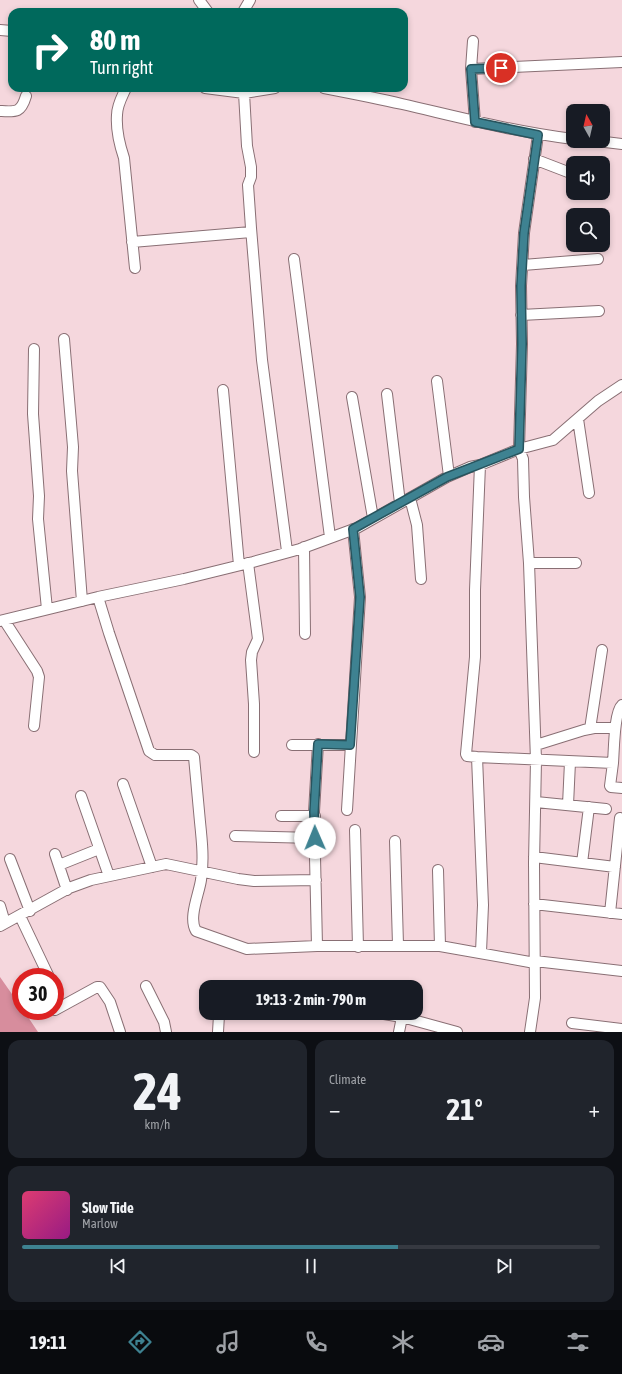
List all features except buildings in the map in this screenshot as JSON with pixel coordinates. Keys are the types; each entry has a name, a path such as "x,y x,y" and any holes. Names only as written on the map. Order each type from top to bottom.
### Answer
{"street":[{"path":"473,41 471,69 475,122"},
{"path":"471,69 622,62"},
{"path":"124,92 118,106 116,116 120,145 124,158 135,268"},
{"path":"236,92 250,92"},
{"path":"345,92 387,100 475,122 538,135 566,137"},
{"path":"244,93 247,146 251,167 248,185 251,232 262,360 287,552"},
{"path":"0,111 15,112 20,109 26,96"},
{"path":"530,1032 535,998 534,857 536,745 529,564 523,459 519,449 522,265 524,233 538,135"},
{"path":"610,143 622,144"},
{"path":"534,159 566,171"},
{"path":"132,242 251,232"},
{"path":"294,259 330,537"},
{"path":"522,265 598,259"},
{"path":"522,315 599,311"},
{"path":"64,339 73,447 72,471 82,601"},
{"path":"34,349 33,414 39,496 38,519 47,609"},
{"path":"437,381 449,476"},
{"path":"34,726 39,677 37,671 2,620 244,564 304,547 353,529 449,476 519,449 553,440 598,401 622,385"},
{"path":"223,390 244,564 258,640 252,652 251,660 254,704 254,752"},
{"path":"386,394 400,503"},
{"path":"352,397 373,518"},
{"path":"578,419 589,493"},
{"path":"480,465 475,590 475,657 466,754 467,756 477,757 613,764"},
{"path":"410,498 417,525 421,579"},
{"path":"347,810 360,597 353,529"},
{"path":"304,547 305,634"},
{"path":"529,564 576,563"},
{"path":"98,597 149,751 155,755 191,755 194,757 203,858 201,880 194,914 194,928 196,931 247,949 317,946 440,946 535,962 622,972"},
{"path":"590,729 602,650"},
{"path":"622,705 619,708 615,728 610,786 622,788"},
{"path":"536,745 590,729 615,728"},
{"path":"317,946 314,816 318,744"},
{"path":"292,745 350,745"},
{"path":"477,757 483,905 481,952"},
{"path":"568,805 570,762"},
{"path":"123,784 152,867"},
{"path":"81,796 109,876"},
{"path":"536,802 606,809"},
{"path":"582,863 589,807"},
{"path":"281,816 314,816"},
{"path":"610,913 620,818"},
{"path":"355,830 358,947"},
{"path":"235,836 315,838"},
{"path":"395,841 398,945"},
{"path":"59,865 99,849"},
{"path":"55,854 67,890"},
{"path":"534,857 615,867"},
{"path":"10,859 25,913 46,968"},
{"path":"0,906 3,925 67,890 91,880 166,864 254,881 316,880"},
{"path":"438,870 440,946"},
{"path":"534,904 622,914"},
{"path":"146,986 164,1022 166,1032"},
{"path":"64,1005 97,987 100,987 110,1002 120,1032"},
{"path":"218,1032 219,1020"},
{"path":"399,1032 401,1020"},
{"path":"413,1020 457,1032"},
{"path":"572,1023 622,1029"}],"shaded area":[{"path":"0,977 12,994 12,1020 30,1020 38,1032 0,1032"}],"route":[{"path":"315,838 314,812 318,744 350,745 360,597 353,529 447,477 519,449 522,344 521,286 524,233 538,135 475,122 471,69 501,68"}]}
